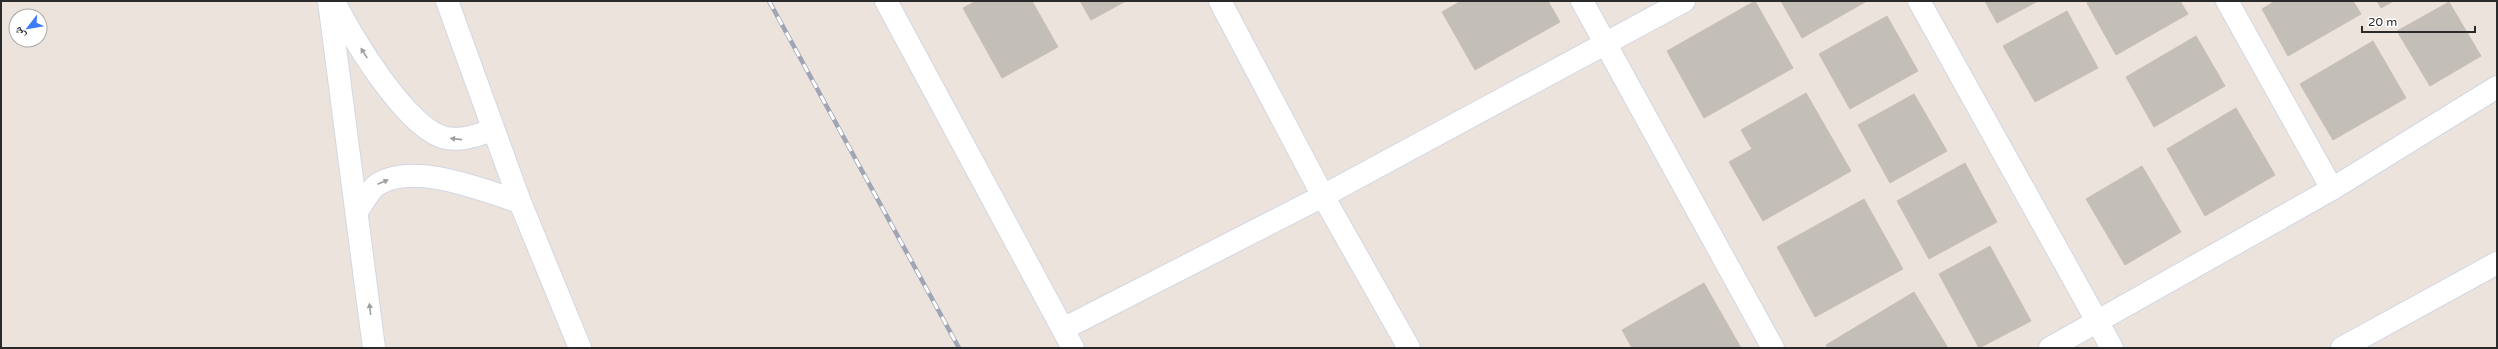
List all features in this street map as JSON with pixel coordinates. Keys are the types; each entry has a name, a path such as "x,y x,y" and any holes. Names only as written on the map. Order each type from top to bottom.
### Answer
{"street":[{"path":"329,1 374,348"},
{"path":"334,1 347,28 374,69 412,115 444,138 464,140 493,130"},
{"path":"447,1 520,202 580,348"},
{"path":"886,1 1068,339 1323,196 1684,1"},
{"path":"1220,1 1323,196 1409,348"},
{"path":"1582,1 1773,348"},
{"path":"1919,1 2112,348"},
{"path":"2227,1 2332,189"},
{"path":"2050,348 2332,189 2497,86"},
{"path":"357,211 376,185 398,176 435,178 520,202"},
{"path":"2342,348 2497,263"}],"building":[{"path":"976,1 1032,1 1058,47 1002,78 963,8"},
{"path":"1080,1 1126,1 1091,20"},
{"path":"1461,1 1548,1 1560,22 1475,70 1442,12"},
{"path":"1755,1 1793,68 1704,118 1667,51"},
{"path":"1781,1 1867,1 1802,38"},
{"path":"1985,1 2038,1 1997,23"},
{"path":"2091,1 2180,1 2188,14 2116,55 2087,3"},
{"path":"2275,1 2353,1 2361,14 2288,56 2262,9"},
{"path":"2377,1 2394,1 2381,8"},
{"path":"2449,2 2481,56 2430,86 2397,31"},
{"path":"2067,11 2098,68 2035,102 2003,46"},
{"path":"1887,16 1918,71 1850,109 1819,54"},
{"path":"2196,36 2225,86 2154,127 2126,77"},
{"path":"2373,41 2406,98 2333,140 2300,84"},
{"path":"1806,93 1851,171 1763,221 1729,162 1752,149 1741,130"},
{"path":"1914,94 1947,151 1890,183 1858,125"},
{"path":"2236,108 2275,175 2205,216 2167,149"},
{"path":"1965,163 1997,222 1929,259 1897,201"},
{"path":"2142,166 2181,232 2125,265 2086,199"},
{"path":"1864,199 1903,269 1815,317 1777,247"},
{"path":"1990,246 2031,321 1979,348 1939,274"},
{"path":"1704,283 1741,348 1632,348 1622,330"},
{"path":"1914,292 1948,348 1828,348 1826,345"}],"railway":[{"path":"769,1 959,348"}]}
